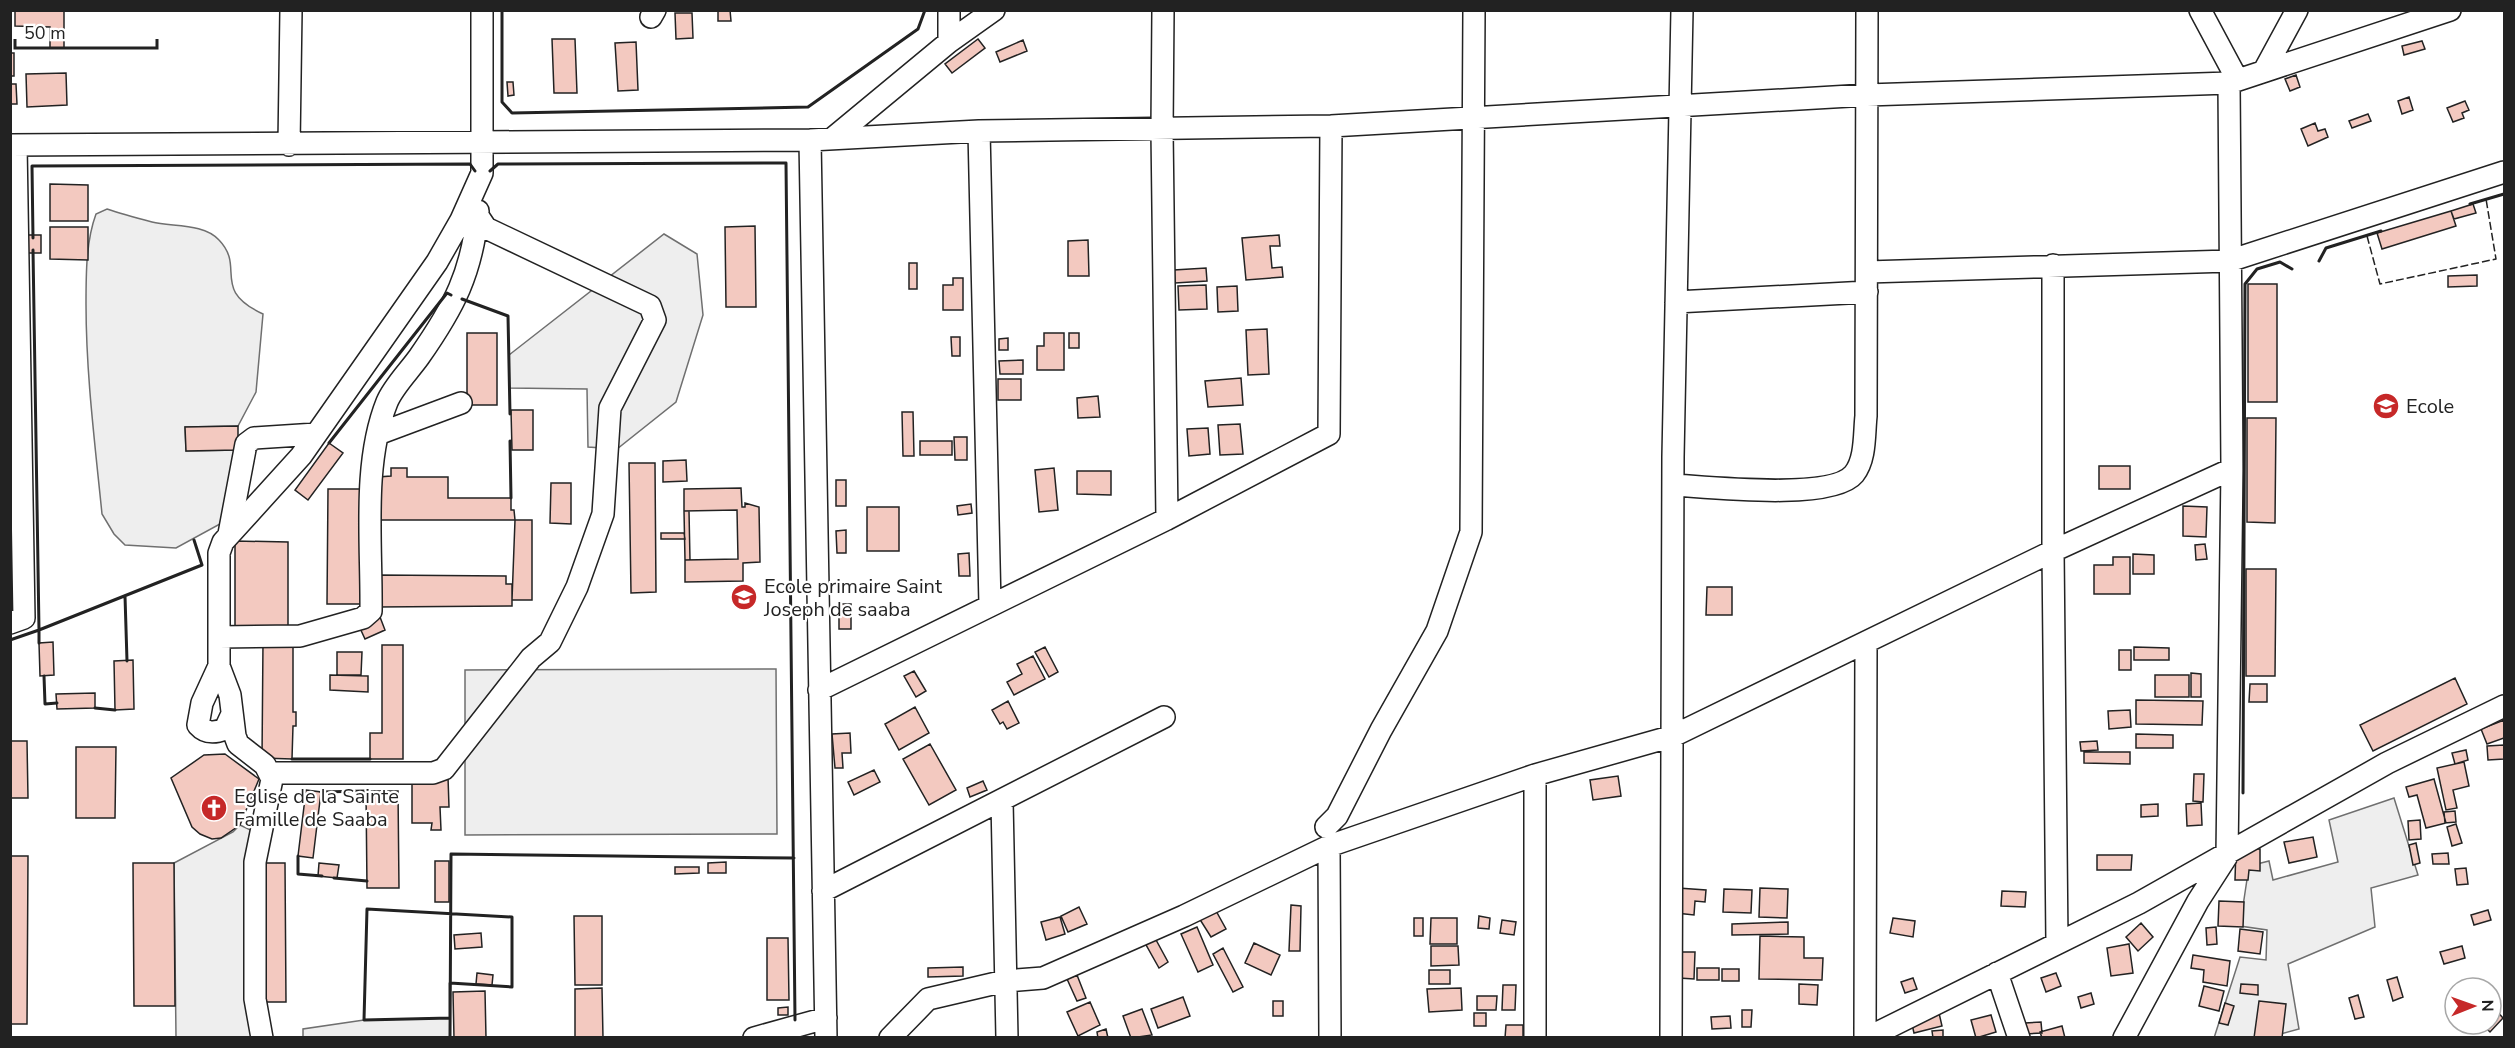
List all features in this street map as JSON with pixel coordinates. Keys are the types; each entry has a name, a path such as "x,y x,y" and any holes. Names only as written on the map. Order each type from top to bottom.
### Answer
{"street":[{"path":"290,145 291,10"},
{"path":"219,637 300,636 368,616 371,611 372,467 378,434 388,399 432,338 462,287 475,242 482,173 482,10"},
{"path":"949,10 949,42"},
{"path":"833,138 949,42 994,10"},
{"path":"1163,10 1162,130 1167,519"},
{"path":"1330,1038 1327,836 1381,730 1437,631 1471,532 1474,10"},
{"path":"1671,1038 1673,485 1682,10"},
{"path":"1673,485 1791,490 1846,481 1860,464 1866,416 1867,10"},
{"path":"2124,1038 2198,901 2227,856 2232,469 2229,261 2233,81 2200,10"},
{"path":"2265,69 2297,10"},
{"path":"10,623 24,618 15,324 13,145 810,140 979,131 1331,126 1681,108 1867,95 2233,81 2450,10"},
{"path":"819,690 903,651 990,605 1167,519 1329,434 1331,126"},
{"path":"979,131 990,605"},
{"path":"754,1038 826,1028 810,140"},
{"path":"1676,302 2053,265 2229,261 2505,172"},
{"path":"262,1038 255,999 255,862 270,799 272,779 265,765 238,744 230,695 219,666 219,553 229,534 301,456 437,262 461,220 482,173"},
{"path":"270,773 433,773 444,769 531,658 550,642 577,587 603,514 610,408 655,320 654,312 650,306 486,228 478,216"},
{"path":"2053,265 2057,942"},
{"path":"378,434 462,403"},
{"path":"229,534 245,448 249,441 254,438 316,434"},
{"path":"890,1038 928,999 1005,981 1043,978 1174,921 1327,836 1673,736 2053,551 2232,469"},
{"path":"1866,644 1872,1036 2139,903 2227,856 2387,763 2505,706"},
{"path":"219,666 202,703 198,725 209,732 218,732 225,729 232,714"},
{"path":"823,891 1164,717"},
{"path":"1535,775 1535,1038"},
{"path":"1002,801 1007,1038"},
{"path":"1997,973 2019,1038"}],"shaded area":[{"path":"107,209 152,222 196,228 213,235 226,250 230,260 233,287 238,296 247,305 263,314 256,392 238,426 185,427 186,451 238,450 220,524 176,548 125,545 114,534 102,514 89,383 86,281 88,246 93,224 96,214"},
{"path":"664,234 697,254 703,315 676,402 617,449 588,447 587,389 509,388 509,355"},
{"path":"776,669 777,834 465,835 465,670"},
{"path":"2394,798 2418,875 2371,888 2375,927 2288,964 2299,1029 2269,1037 2214,1038 2240,957 2266,960 2267,930 2240,926 2249,866 2269,861 2273,880 2338,862 2329,820"},
{"path":"240,825 265,837 262,1037 176,1037 174,863 233,832"},
{"path":"450,1018 450,1037 303,1037 303,1029 364,1020"}],"building":[{"path":"15,10 64,10 64,48 50,48 50,27 15,26"},
{"path":"718,10 730,10 731,21 718,21"},
{"path":"675,13 692,13 693,38 676,39"},
{"path":"552,39 575,39 577,93 554,93"},
{"path":"978,39 985,48 952,73 945,64"},
{"path":"1023,40 1027,51 1000,62 996,52"},
{"path":"2422,41 2425,49 2404,55 2402,46"},
{"path":"636,42 638,90 618,91 615,43"},
{"path":"10,53 14,53 14,76 10,76"},
{"path":"66,73 67,105 27,107 26,74"},
{"path":"2296,75 2300,87 2290,91 2285,79"},
{"path":"507,82 513,82 514,95 508,96"},
{"path":"10,84 16,84 17,104 10,104"},
{"path":"2409,97 2413,110 2402,114 2398,101"},
{"path":"2465,101 2469,110 2462,113 2464,118 2453,122 2447,108"},
{"path":"2368,114 2371,121 2352,128 2349,121"},
{"path":"2315,123 2318,131 2325,129 2328,137 2308,146 2301,129"},
{"path":"50,184 88,185 88,221 50,221"},
{"path":"2473,204 2476,213 2454,219 2451,211"},
{"path":"2451,211 2456,226 2382,249 2377,233"},
{"path":"755,226 756,307 726,307 725,227"},
{"path":"50,227 88,227 88,260 50,259"},
{"path":"28,235 41,235 41,253 27,253"},
{"path":"1279,235 1280,246 1270,246 1272,268 1282,267 1283,277 1246,280 1242,238"},
{"path":"1088,240 1089,276 1068,276 1068,241"},
{"path":"909,263 917,263 917,289 909,289"},
{"path":"1206,268 1207,281 1175,283 1174,270"},
{"path":"2477,275 2477,286 2448,287 2448,276"},
{"path":"953,278 963,278 963,310 943,310 943,285 953,285"},
{"path":"2248,284 2277,284 2277,402 2248,402"},
{"path":"1206,285 1207,309 1179,310 1178,286"},
{"path":"1237,286 1238,311 1218,312 1217,287"},
{"path":"1267,329 1269,374 1248,375 1246,330"},
{"path":"467,333 497,333 497,405 467,405"},
{"path":"1044,333 1064,333 1064,370 1037,370 1037,346 1044,346"},
{"path":"1069,333 1079,333 1079,348 1069,348"},
{"path":"951,337 960,337 960,356 952,356"},
{"path":"1008,338 1008,350 999,350 999,339"},
{"path":"1023,360 1023,374 1000,374 999,361"},
{"path":"1241,378 1243,405 1208,407 1205,381"},
{"path":"998,379 1021,379 1021,400 998,400"},
{"path":"1098,396 1100,417 1078,418 1077,398"},
{"path":"511,410 533,410 533,450 512,450"},
{"path":"902,412 913,412 914,456 903,456"},
{"path":"2247,418 2276,418 2275,523 2247,522"},
{"path":"1240,424 1243,454 1220,455 1218,425"},
{"path":"238,426 238,450 186,451 185,427"},
{"path":"1208,428 1210,454 1189,456 1187,429"},
{"path":"954,437 967,437 967,460 955,460"},
{"path":"920,441 952,441 952,455 920,455"},
{"path":"329,443 343,453 308,500 295,490"},
{"path":"686,460 687,481 663,482 663,461"},
{"path":"629,463 655,463 656,592 631,593"},
{"path":"2099,466 2130,466 2130,489 2099,489"},
{"path":"391,468 407,468 407,477 448,477 448,498 511,498 511,510 514,510 515,520 377,520 378,477 391,476"},
{"path":"1054,468 1058,510 1039,512 1035,470"},
{"path":"1077,471 1111,471 1111,495 1077,494"},
{"path":"836,480 846,480 846,506 836,506"},
{"path":"551,483 571,483 571,524 550,523"},
{"path":"741,488 742,507 745,507 745,503 759,507 760,562 743,563 743,581 685,582 685,560 738,559 737,510 684,511 684,489"},
{"path":"328,489 364,489 363,604 327,604"},
{"path":"971,504 972,513 958,515 957,506"},
{"path":"2183,506 2207,507 2206,537 2183,536"},
{"path":"867,507 899,507 899,551 867,551"},
{"path":"684,511 689,511 690,560 685,560"},
{"path":"515,520 532,520 532,600 512,600"},
{"path":"846,530 846,553 837,553 836,531"},
{"path":"661,533 684,533 685,539 661,539"},
{"path":"235,541 288,542 288,628 235,628"},
{"path":"2205,544 2207,559 2196,560 2195,545"},
{"path":"969,553 970,576 959,576 958,554"},
{"path":"2133,554 2154,555 2154,574 2133,574"},
{"path":"2113,557 2130,557 2130,594 2094,594 2094,565 2113,565"},
{"path":"2246,569 2276,569 2275,676 2246,676"},
{"path":"377,575 506,576 506,584 512,584 512,606 377,607"},
{"path":"1707,587 1732,587 1732,615 1706,615"},
{"path":"839,604 851,604 851,629 839,629"},
{"path":"380,617 385,630 365,639 359,626"},
{"path":"53,642 54,675 40,676 39,643"},
{"path":"263,642 293,643 293,712 296,712 296,726 293,726 292,759 262,758"},
{"path":"382,645 403,645 403,759 370,759 370,733 382,733"},
{"path":"1045,647 1058,672 1049,677 1035,652"},
{"path":"2134,647 2169,648 2169,660 2134,660"},
{"path":"2119,650 2131,650 2131,670 2119,670"},
{"path":"337,652 362,652 361,675 337,675"},
{"path":"1033,656 1045,679 1014,695 1007,682 1022,674 1017,664"},
{"path":"133,660 134,709 115,710 114,661"},
{"path":"914,671 926,691 916,697 904,676"},
{"path":"2191,673 2201,674 2201,697 2191,697"},
{"path":"330,675 368,676 368,692 330,690"},
{"path":"2155,675 2189,675 2189,697 2155,697"},
{"path":"2455,678 2467,704 2373,751 2360,725"},
{"path":"2250,684 2267,684 2267,702 2249,702"},
{"path":"95,693 95,708 57,709 56,694"},
{"path":"2136,700 2203,701 2202,725 2136,724"},
{"path":"1008,701 1019,723 1007,729 1003,722 1000,724 992,710"},
{"path":"915,707 929,733 899,750 885,724"},
{"path":"2130,710 2131,727 2109,729 2108,711"},
{"path":"2504,720 2504,738 2487,744 2481,729"},
{"path":"850,733 851,753 842,753 843,768 835,768 832,734"},
{"path":"2136,734 2173,735 2173,748 2136,748"},
{"path":"10,741 27,741 28,798 10,798"},
{"path":"2097,741 2098,750 2081,751 2080,742"},
{"path":"930,744 956,790 929,805 903,759"},
{"path":"2504,745 2504,759 2488,760 2487,746"},
{"path":"76,747 116,747 115,818 76,818"},
{"path":"2466,750 2468,760 2455,764 2452,753"},
{"path":"2084,752 2130,752 2130,764 2084,763"},
{"path":"225,754 259,779 240,825 221,838 212,839 200,834 192,827 171,778 204,755"},
{"path":"2464,762 2469,786 2453,790 2457,808 2446,810 2437,768"},
{"path":"874,770 880,782 854,795 848,782"},
{"path":"2194,774 2204,774 2203,802 2193,801"},
{"path":"1618,776 1621,796 1593,800 1590,780"},
{"path":"448,777 449,807 440,807 441,830 431,830 432,823 412,823 412,779"},
{"path":"2434,779 2446,823 2426,828 2417,795 2409,797 2406,787"},
{"path":"983,781 987,790 970,797 967,788"},
{"path":"306,790 321,792 313,858 298,856"},
{"path":"366,791 398,791 399,888 367,888"},
{"path":"2201,803 2202,825 2187,826 2186,804"},
{"path":"2158,804 2158,816 2141,817 2141,805"},
{"path":"2455,811 2456,822 2445,823 2444,812"},
{"path":"2420,820 2421,839 2409,840 2408,821"},
{"path":"2456,824 2462,843 2452,846 2447,827"},
{"path":"2313,837 2317,857 2289,863 2284,842"},
{"path":"2416,843 2420,863 2413,865 2409,845"},
{"path":"2236,848 2260,849 2260,871 2249,870 2248,880 2235,880"},
{"path":"2448,853 2449,864 2433,864 2432,854"},
{"path":"2097,855 2132,855 2131,870 2097,870"},
{"path":"10,856 28,856 27,1024 10,1024"},
{"path":"435,861 449,861 449,902 435,902"},
{"path":"726,862 726,873 708,873 708,863"},
{"path":"133,863 174,863 175,1006 134,1006"},
{"path":"262,863 285,863 286,1002 263,1002"},
{"path":"319,863 339,865 337,878 318,876"},
{"path":"675,867 699,867 699,873 675,874"},
{"path":"2466,868 2468,884 2457,885 2455,869"},
{"path":"1678,888 1706,890 1705,902 1695,901 1694,915 1676,913"},
{"path":"1760,888 1788,889 1787,918 1759,917"},
{"path":"1724,889 1752,890 1751,913 1723,912"},
{"path":"2002,891 2026,892 2025,907 2001,906"},
{"path":"2219,901 2244,902 2243,927 2218,926"},
{"path":"1291,905 1301,906 1300,951 1289,951"},
{"path":"1079,907 1087,924 1068,932 1061,916"},
{"path":"1215,909 1226,929 1211,937 1199,918"},
{"path":"2488,910 2491,920 2474,925 2471,915"},
{"path":"574,916 602,916 602,985 575,985"},
{"path":"1479,916 1490,918 1489,929 1478,928"},
{"path":"1060,917 1065,934 1046,940 1041,922"},
{"path":"1414,918 1423,918 1423,936 1414,936"},
{"path":"1431,918 1457,918 1457,944 1430,944"},
{"path":"1893,918 1915,921 1913,937 1890,933"},
{"path":"1502,920 1516,922 1514,935 1500,933"},
{"path":"1788,922 1788,934 1732,935 1732,924"},
{"path":"2141,923 2153,937 2138,951 2126,937"},
{"path":"1197,927 1213,965 1198,972 1181,934"},
{"path":"2216,927 2217,944 2207,945 2206,928"},
{"path":"2240,929 2263,932 2260,954 2238,951"},
{"path":"481,933 482,947 455,949 454,935"},
{"path":"1760,936 1804,937 1804,958 1823,958 1822,980 1759,979"},
{"path":"767,938 788,938 789,1000 767,1000"},
{"path":"1155,938 1168,962 1159,968 1145,943"},
{"path":"1254,943 1280,955 1271,975 1245,963"},
{"path":"2129,944 2133,973 2111,976 2107,948"},
{"path":"1431,946 1458,946 1459,965 1431,966"},
{"path":"2462,946 2465,958 2444,964 2440,952"},
{"path":"1223,948 1243,987 1233,992 1213,954"},
{"path":"1680,952 1695,952 1694,979 1679,978"},
{"path":"2193,955 2230,961 2227,986 2203,982 2204,970 2191,968"},
{"path":"963,967 963,976 928,977 928,968"},
{"path":"1697,968 1719,968 1719,980 1697,980"},
{"path":"1722,969 1739,969 1739,981 1722,981"},
{"path":"1429,970 1450,970 1450,984 1429,984"},
{"path":"477,973 493,975 492,985 476,984"},
{"path":"2056,973 2061,986 2046,992 2041,978"},
{"path":"1077,975 1086,998 1077,1001 1067,979"},
{"path":"2397,977 2403,997 2393,1001 2387,980"},
{"path":"1913,978 1917,989 1905,993 1901,982"},
{"path":"1799,984 1818,985 1817,1005 1799,1004"},
{"path":"2241,984 2258,985 2258,995 2240,993"},
{"path":"1503,985 1516,985 1515,1010 1502,1010"},
{"path":"2204,986 2224,991 2219,1011 2199,1006"},
{"path":"602,988 603,1038 575,1038 575,989"},
{"path":"1461,988 1462,1010 1429,1012 1427,989"},
{"path":"485,991 486,1038 454,1038 453,992"},
{"path":"2091,993 2094,1004 2081,1008 2078,997"},
{"path":"2358,995 2364,1017 2355,1019 2349,998"},
{"path":"1477,996 1497,996 1496,1010 1477,1010"},
{"path":"1183,997 1190,1016 1158,1028 1151,1009"},
{"path":"1273,1001 1283,1001 1283,1016 1273,1016"},
{"path":"2259,1001 2286,1004 2282,1038 2254,1038"},
{"path":"1090,1002 1100,1025 1078,1036 1067,1012"},
{"path":"2225,1003 2234,1006 2228,1025 2219,1023"},
{"path":"788,1007 788,1015 778,1015 778,1008"},
{"path":"1142,1009 1152,1035 1131,1038 1123,1016"},
{"path":"1742,1010 1752,1010 1751,1027 1742,1027"},
{"path":"1474,1013 1486,1013 1486,1026 1474,1026"},
{"path":"1939,1013 1942,1026 1914,1033 1911,1020"},
{"path":"1991,1015 1996,1032 1976,1038 1971,1020"},
{"path":"1730,1016 1731,1028 1712,1029 1711,1017"},
{"path":"2041,1022 2042,1033 2025,1034 2025,1023"},
{"path":"1506,1025 1523,1025 1523,1038 1505,1038"},
{"path":"2062,1026 2065,1038 2042,1038 2040,1032"},
{"path":"1106,1029 1108,1038 1098,1038 1097,1032"},
{"path":"1943,1030 1943,1038 1933,1038 1932,1031"}],"fence":[{"path":"2367,236 2380,284 2496,259 2486,199"}],"wall":[{"path":"502,10 502,102 512,113 808,107 918,29 925,10"},
{"path":"490,171 498,164 786,163 795,1020"},
{"path":"33,238 32,166 470,164 475,171"},
{"path":"2470,204 2504,194"},
{"path":"2319,261 2326,248 2381,231"},
{"path":"10,640 39,630 33,250"},
{"path":"2243,793 2245,284 2257,269 2280,262 2292,269"},
{"path":"329,443 447,293 451,295"},
{"path":"462,299 508,316 510,414"},
{"path":"510,441 511,498"},
{"path":"39,643 39,630 202,565 194,540"},
{"path":"125,596 127,661"},
{"path":"44,676 45,704 57,703"},
{"path":"95,708 115,710"},
{"path":"292,759 370,759"},
{"path":"321,792 366,791"},
{"path":"450,1038 451,854 794,858"},
{"path":"298,856 298,874 322,876"},
{"path":"334,878 367,881"},
{"path":"367,909 512,917 512,987 450,983 450,1018 364,1020 367,909"}],"place":[{"name":"Ecole","path":"2386,406"},
{"name":"Ecole primaire Saint Joseph de saaba","path":"744,597"},
{"name":"Eglise de la Sainte Famille de Saaba","path":"214,808"}]}
